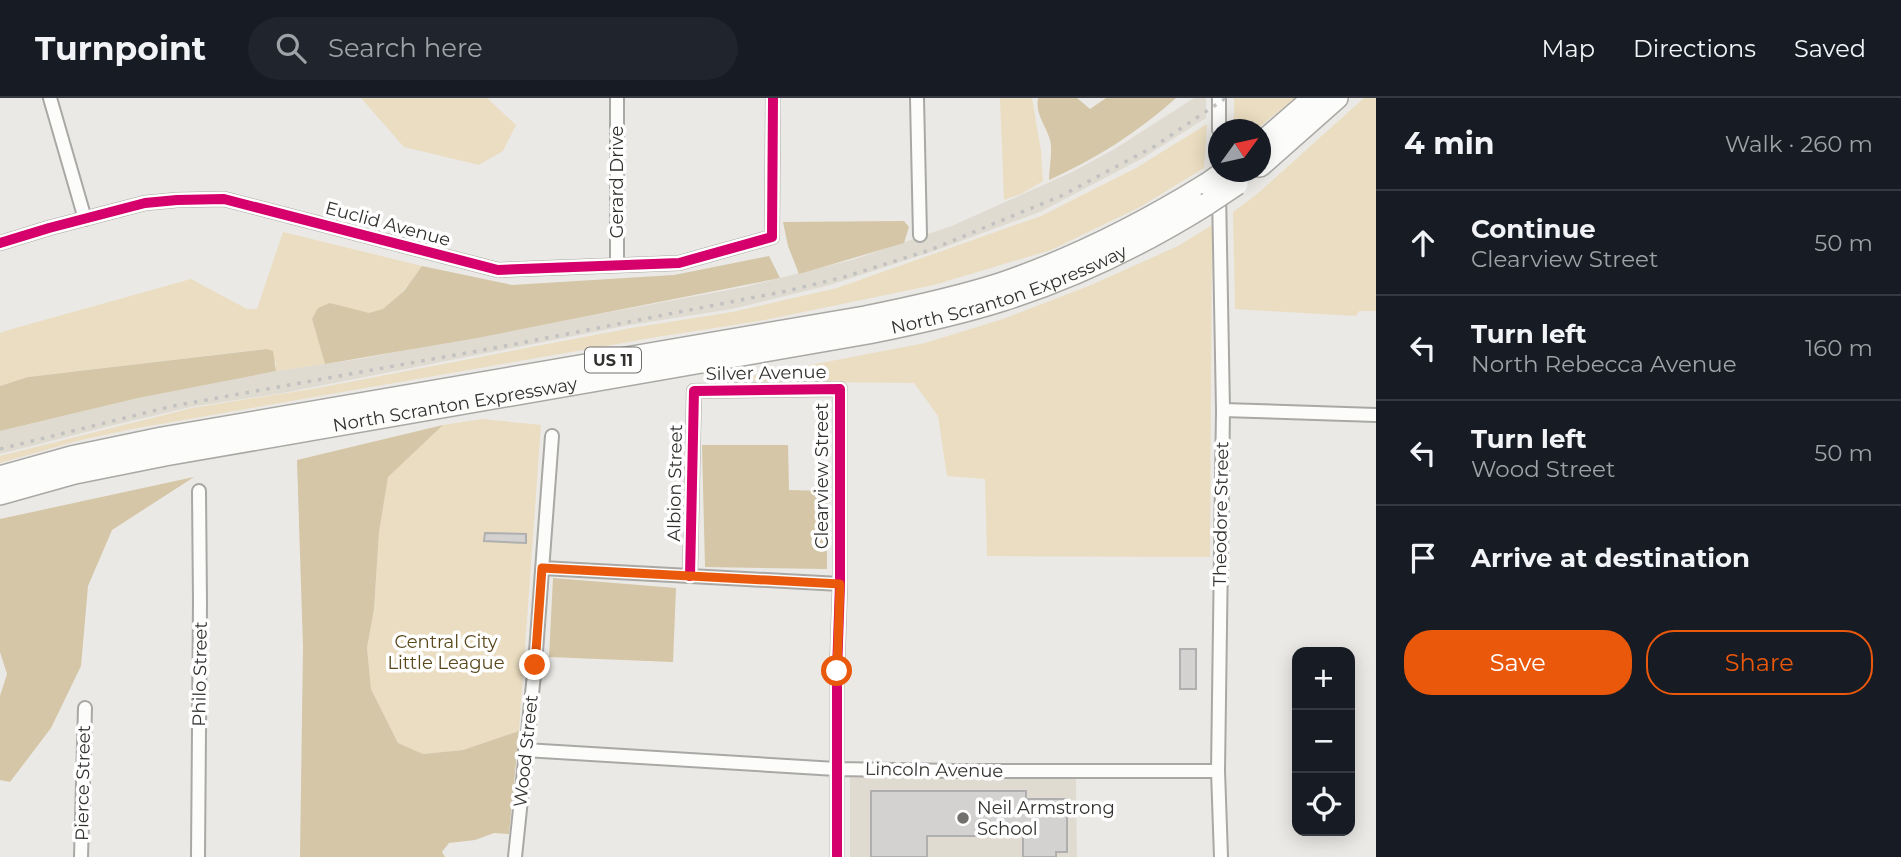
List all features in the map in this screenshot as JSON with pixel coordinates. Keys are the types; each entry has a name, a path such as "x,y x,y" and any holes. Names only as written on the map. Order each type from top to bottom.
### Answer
{"highway":[{"path":"1271,135 1313,98"},
{"path":"1271,157 1337,98"},
{"name":"North Scranton Expressway","path":"0,477 71,457 150,440 837,322 933,302 998,284 1070,257 1223,182"},
{"name":"North Scranton Expressway","path":"0,494 75,473 165,455 868,333 937,318 1003,300 1077,273 1137,244 1224,182"}],"street":[{"path":"50,98 85,219"},
{"name":"Gerard Drive","path":"617,98 617,265"},
{"name":"Euclid Avenue","path":"0,243 145,203 224,199 498,270 679,264 772,237 773,98"},
{"path":"917,98 920,235"},
{"path":"1219,98 1219,119"},
{"name":"Theodore Street","path":"1221,857 1218,771 1225,182"},
{"name":"Silver Avenue","path":"694,391 839,389"},
{"name":"Clearview Street","path":"837,857 839,389"},
{"name":"Albion Street","path":"690,576 694,391"},
{"path":"1223,410 1376,415"},
{"name":"Wood Street","path":"515,857 535,665 552,436"},
{"name":"Philo Street","path":"198,857 199,491"},
{"path":"542,568 840,584"},
{"name":"Pierce Street","path":"82,857 85,708"},
{"name":"Lincoln Avenue","path":"525,750 836,769 1218,771"}],"shaded area":[{"path":"1038,98 1077,98 1090,109 1106,98 1176,98 1116,144 1049,180 1051,145 1039,115"},
{"path":"1194,98 1206,98 1206,118 1143,158 1040,212 830,285 732,309 630,325 283,393 191,407 0,454 0,431 138,398 261,373 359,359 744,287 855,259 954,225 1072,172 1113,150"},
{"path":"904,221 909,227 904,243 799,274 788,246 783,222"},
{"path":"769,256 780,278 477,338 325,364 312,319 318,308 330,303 369,313 383,309 404,291 422,266 512,285 674,275"},
{"path":"266,349 273,351 276,371 138,398 0,431 0,386 28,377"},
{"path":"443,425 388,477 379,532 374,609 367,648 371,689 398,743 423,754 463,750 519,731 509,834 494,833 475,840 449,843 442,852 445,857 300,857 303,647 297,460"},
{"path":"702,445 788,445 789,490 827,491 827,569 705,567"},
{"path":"194,477 112,530 88,586 81,666 51,728 10,782 0,780 0,696 7,674 0,652 0,519"},
{"path":"553,578 676,588 673,662 549,657"},
{"name":"Neil Armstrong School","path":"850,777 1076,779 1077,857 850,857"}],"green space":[{"path":"361,98 487,98 516,125 503,151 479,165 404,147"},
{"path":"1000,98 1032,98 1043,181 1004,200"},
{"path":"1234,98 1295,98 1269,119 1234,119"},
{"path":"1364,98 1376,98 1376,311 1359,311 1356,316 1235,309 1233,212"},
{"path":"1207,124 1204,168 1140,207 1051,250 934,285 759,321 132,429 0,463 0,456 192,408 318,388 631,328 732,312 837,288 1041,216 1136,168"},
{"path":"1212,225 1210,557 987,556 985,479 947,476 938,416 914,383 726,381 925,343 1003,319 1091,285 1178,246"},
{"path":"283,232 422,266 392,303 376,312 368,313 330,303 312,319 325,364 276,371 276,363 265,349 28,377 0,386 0,333 12,329 191,279 247,309 257,309"},
{"name":"Central City Little League","path":"482,419 541,425 519,731 463,750 423,754 398,743 371,689 367,648 374,609 379,532 388,476 443,425"}],"building":[{"path":"485,533 526,534 526,543 484,541"},
{"path":"1180,649 1196,649 1196,689 1180,689"},
{"path":"871,791 1026,791 1026,799 1067,799 1067,852 1056,852 1056,857 1023,857 1023,836 927,836 927,857 871,857"}],"railway":[{"path":"0,449 173,406 505,346 787,291 844,277 930,250 1061,196 1155,146 1226,98"}],"cycle path":[{"path":"0,243 145,203 224,199 498,270 679,263 772,237 773,98"},
{"path":"690,576 694,391 840,389 837,857"}],"place":[{"name":"Neil Armstrong School","path":"963,818"}],"route":[{"path":"535,665 542,568 840,584 837,671"}]}
